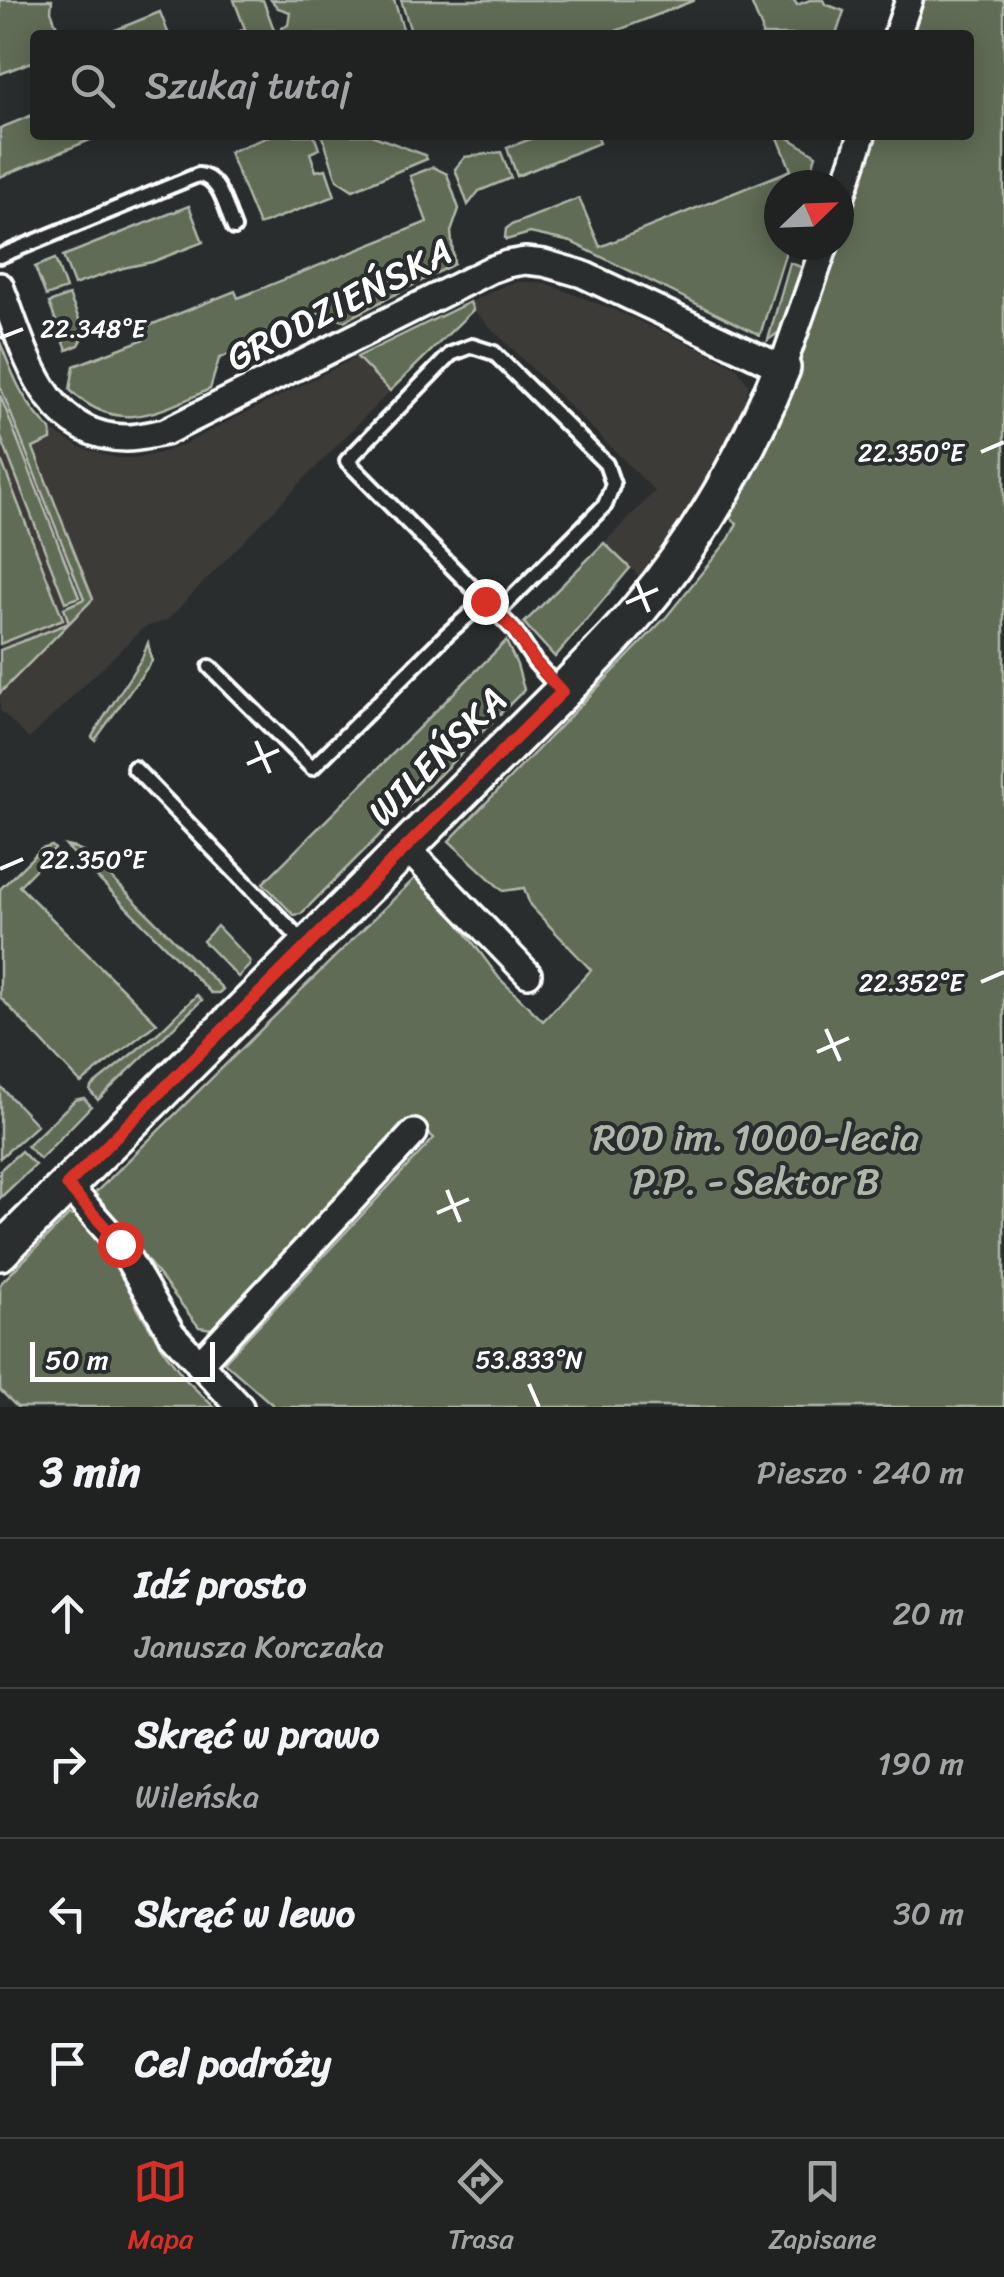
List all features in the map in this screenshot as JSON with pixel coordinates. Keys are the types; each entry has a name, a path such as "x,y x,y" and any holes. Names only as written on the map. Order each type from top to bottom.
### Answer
{"street":[{"path":"899,30 908,0"},
{"path":"850,170 860,140"},
{"name":"WILEŃSKA","path":"0,1252 562,692 640,608 711,510 744,451 782,368 821,260"},
{"name":"GRODZIEŃSKA","path":"0,286 48,398 78,425 109,437 165,432 490,270 525,261 582,274 782,368"},
{"path":"406,847 528,974"},
{"path":"198,1364 414,1132"},
{"path":"67,1185 120,1244 172,1334 240,1407"}],"lane":[{"path":"0,256 204,175 214,182 234,228"},
{"path":"497,613 604,505 613,484 606,464 494,353 472,346 451,354 347,461 485,601 497,613 514,630 562,692"},
{"path":"210,666 312,768 446,634 485,601"},
{"path":"134,768 306,946"}],"shaded area":[{"path":"518,282 545,283 619,312 737,368 748,384 746,402 708,475 639,576 604,543 655,491 473,310 470,302"},
{"path":"357,357 390,391 167,620 143,628 29,739 0,710 0,367 68,534 34,448 52,441 52,431 79,447 117,458 160,453"}],"green space":[{"path":"0,0 52,0 51,11 58,30 30,30 30,62 0,74"},
{"path":"234,0 263,0 274,30 245,29"},
{"path":"271,0 394,0 403,30 283,30 288,25 290,12 278,8"},
{"path":"401,0 695,0 619,30 410,30"},
{"path":"750,0 794,0 797,5 823,0 844,11 838,30 762,29"},
{"name":"ROD im. 1000-lecia P.P. - Sektor B","path":"920,0 1004,0 1004,1407 275,1407 224,1362 434,1138 412,1118 212,1329 199,1327 95,1193 415,878 457,921 499,978 543,1021 591,970 530,905 524,888 503,891 449,841 667,616 729,539 737,523 729,517 769,440 834,260 854,260 854,198 872,140 974,140 974,30 910,30"},
{"path":"160,12 167,30 115,30"},
{"path":"30,116 30,140 90,140 0,177 0,128"},
{"path":"260,140 316,140 319,149 310,153 316,171 326,169 335,196 259,225 229,152"},
{"path":"324,140 384,140 427,159 353,190 337,180"},
{"path":"528,140 599,143 517,176 507,148"},
{"path":"779,140 792,140 816,155 812,170 791,170"},
{"path":"501,152 511,178 479,191 468,205 455,169 465,157"},
{"path":"433,167 447,174 459,209 451,232 454,264 344,321 316,312 219,359 210,389 156,412 122,416 105,412 70,390 74,366 147,338 143,328 235,291 238,298 427,222 410,176"},
{"path":"764,181 764,260 783,260 760,335 571,242 530,233 506,240 506,229 579,198 600,247"},
{"path":"189,206 203,242 74,285 63,256"},
{"path":"55,259 66,289 46,296 35,267"},
{"path":"790,263 804,268 785,328 768,340"},
{"path":"69,295 85,334 79,345 67,350 49,303"},
{"path":"470,302 473,310 390,391 357,357"},
{"path":"0,342 26,400 51,430 51,440 33,448 93,599 0,693 0,650 69,623 64,608 84,599 0,386"},
{"path":"0,395 79,597 65,602 0,435"},
{"path":"0,457 63,619 0,644"},
{"path":"604,543 630,568 555,657 524,623"},
{"path":"506,641 524,690 301,914 294,915 263,883"},
{"path":"148,643 152,661 95,740 94,733"},
{"path":"66,846 90,856 223,989 211,993"},
{"path":"41,849 55,849 19,886 157,1023 81,1083 0,997 0,889"},
{"path":"217,926 250,961 238,977 203,941"},
{"path":"197,995 202,1000 98,1100 91,1087 159,1032"},
{"path":"0,1086 37,1125 0,1158"},
{"path":"84,1098 91,1106 40,1159 27,1146 75,1100"},
{"path":"21,1151 35,1165 0,1198 0,1170"},
{"path":"69,1215 79,1217 116,1259 138,1309 165,1352 214,1407 17,1407 0,1390 0,1284"}],"route":[{"path":"120,1244 67,1185 562,692 514,630 485,601"}]}
